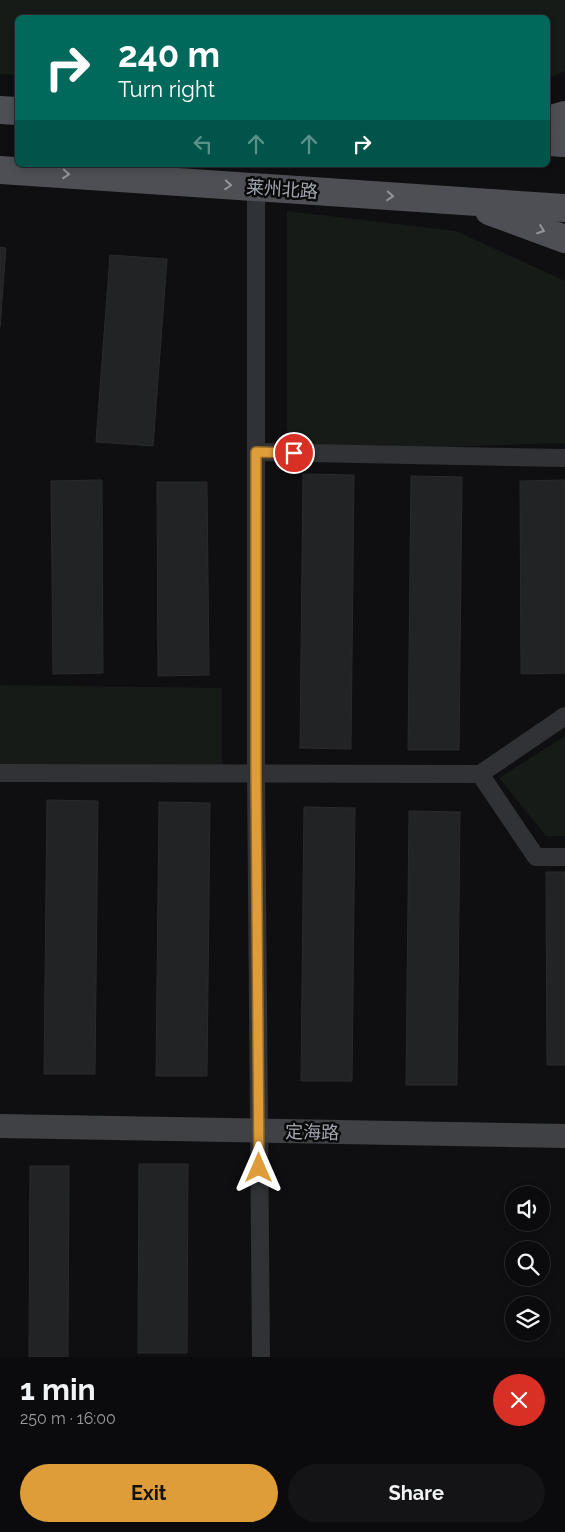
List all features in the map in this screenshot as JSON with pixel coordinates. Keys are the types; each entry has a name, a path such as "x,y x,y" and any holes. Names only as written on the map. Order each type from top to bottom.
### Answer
{"main road":[{"path":"0,110 15,111"},
{"path":"550,119 565,115"},
{"path":"550,142 565,143"},
{"name":"莱州北路","path":"0,170 565,208"},
{"path":"462,201 565,239"}],"street":[{"path":"256,187 256,773 261,1357"},
{"path":"256,452 565,458"},
{"path":"0,773 480,774 565,716"},
{"path":"480,774 536,857 565,856"},
{"name":"定海路","path":"0,1126 565,1136"}],"shaded area":[{"path":"0,0 565,0 565,71 550,78 550,15 15,15 15,75 0,74"},
{"path":"287,211 456,231 565,281 565,443 287,452"},
{"path":"0,685 222,688 222,769 0,766"},
{"path":"565,736 565,836 546,836 499,778"}],"building":[{"path":"0,247 6,248 0,327"},
{"path":"110,255 167,259 153,446 96,442"},
{"path":"303,474 354,475 351,749 300,748"},
{"path":"411,476 462,477 459,750 408,750"},
{"path":"102,480 103,673 53,674 51,481"},
{"path":"565,480 565,673 521,674 520,481"},
{"path":"157,482 207,482 209,675 158,676"},
{"path":"47,800 98,801 95,1074 44,1074"},
{"path":"159,802 210,803 207,1076 156,1076"},
{"path":"304,807 355,808 352,1081 301,1081"},
{"path":"409,811 460,812 457,1085 406,1085"},
{"path":"546,872 565,872 565,1065 547,1065"},
{"path":"139,1164 188,1164 187,1353 138,1353"},
{"path":"30,1166 69,1166 68,1357 29,1357"}],"route":[{"path":"259,1168 256,452 294,453"}]}
